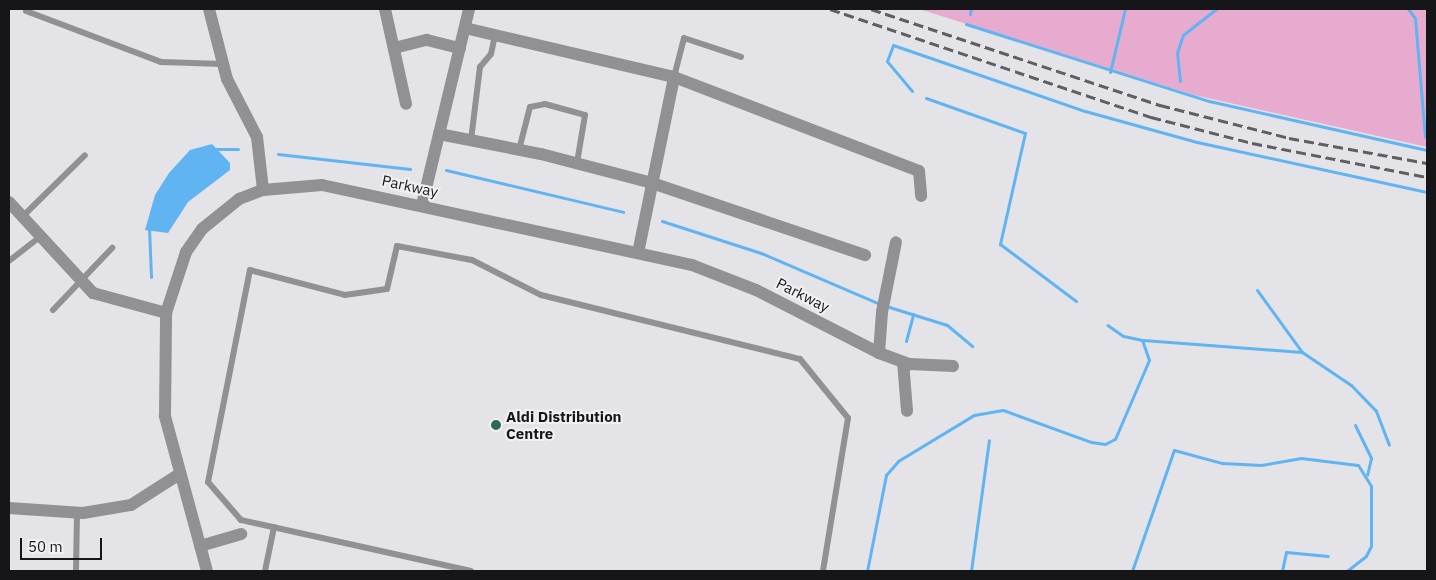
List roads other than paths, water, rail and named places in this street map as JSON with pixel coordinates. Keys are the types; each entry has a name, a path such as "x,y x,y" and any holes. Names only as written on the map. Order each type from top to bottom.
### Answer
{"street":[{"path":"209,9 224,64 257,138 263,190"},
{"path":"385,9 406,104"},
{"path":"422,205 469,9"},
{"path":"465,28 674,77 920,171 921,196"},
{"path":"394,48 426,40 460,48"},
{"path":"638,253 674,77"},
{"path":"439,134 577,163 652,183 865,255"},
{"name":"Parkway","path":"206,571 178,475 164,416 166,313 186,252 202,229 239,199 263,190 322,185 422,205 692,265 756,290 879,353 903,362 953,366"},
{"path":"9,202 78,281 93,293 166,313"},
{"path":"879,353 883,306 896,242"},
{"path":"903,362 907,410"},
{"path":"9,508 77,512 130,505 178,475"},
{"path":"200,546 241,534"}],"lane":[{"path":"26,11 161,62 224,64"},
{"path":"471,140 480,67 491,54 496,35"},
{"path":"674,77 684,38 741,57"},
{"path":"519,150 530,107 545,104 585,115 577,163"},
{"path":"22,217 85,155"},
{"path":"9,260 40,237"},
{"path":"471,571 241,520 208,482 250,270 345,295 387,289 397,246 472,260 541,294 800,359 848,418 823,571"},
{"path":"53,310 78,281 112,248"},
{"path":"76,571 77,512"},
{"path":"265,571 274,527"}],"water":[{"path":"212,144 230,163 230,170 188,202 168,233 145,230 155,195 169,173 190,150"}],"waterway":[{"path":"970,14 971,9"},
{"path":"1110,72 1125,9"},
{"path":"1180,81 1177,53 1183,35 1216,9"},
{"path":"1408,9 1415,18 1425,137"},
{"path":"966,24 1209,101 1427,150"},
{"path":"912,91 887,61 893,45 1085,111 1197,142 1427,192"},
{"path":"926,98 1025,133 1000,244 1076,301"},
{"path":"212,149 238,149"},
{"path":"278,154 410,169"},
{"path":"446,170 623,212"},
{"path":"662,221 761,253 880,304"},
{"path":"149,227 151,277"},
{"path":"1257,290 1302,352"},
{"path":"886,306 947,325 972,346"},
{"path":"906,341 913,314"},
{"path":"867,571 886,475 898,461 974,415 1003,410 1091,442 1105,444 1115,439 1149,360 1142,340 1123,336 1107,325"},
{"path":"1143,340 1302,352 1351,385 1376,411 1389,445"},
{"path":"1355,425 1371,458 1367,475"},
{"path":"971,571 989,440"},
{"path":"1132,571 1174,450 1222,463 1261,465 1301,458 1358,465 1371,486 1371,546 1366,556 1347,571"},
{"path":"1282,571 1286,552 1328,556"}],"railway":[{"path":"830,9 1151,117 1252,143 1427,177"},
{"path":"871,9 1160,105 1289,138 1427,163"}],"place":[{"name":"Aldi Distribution Centre","path":"496,425"}]}
